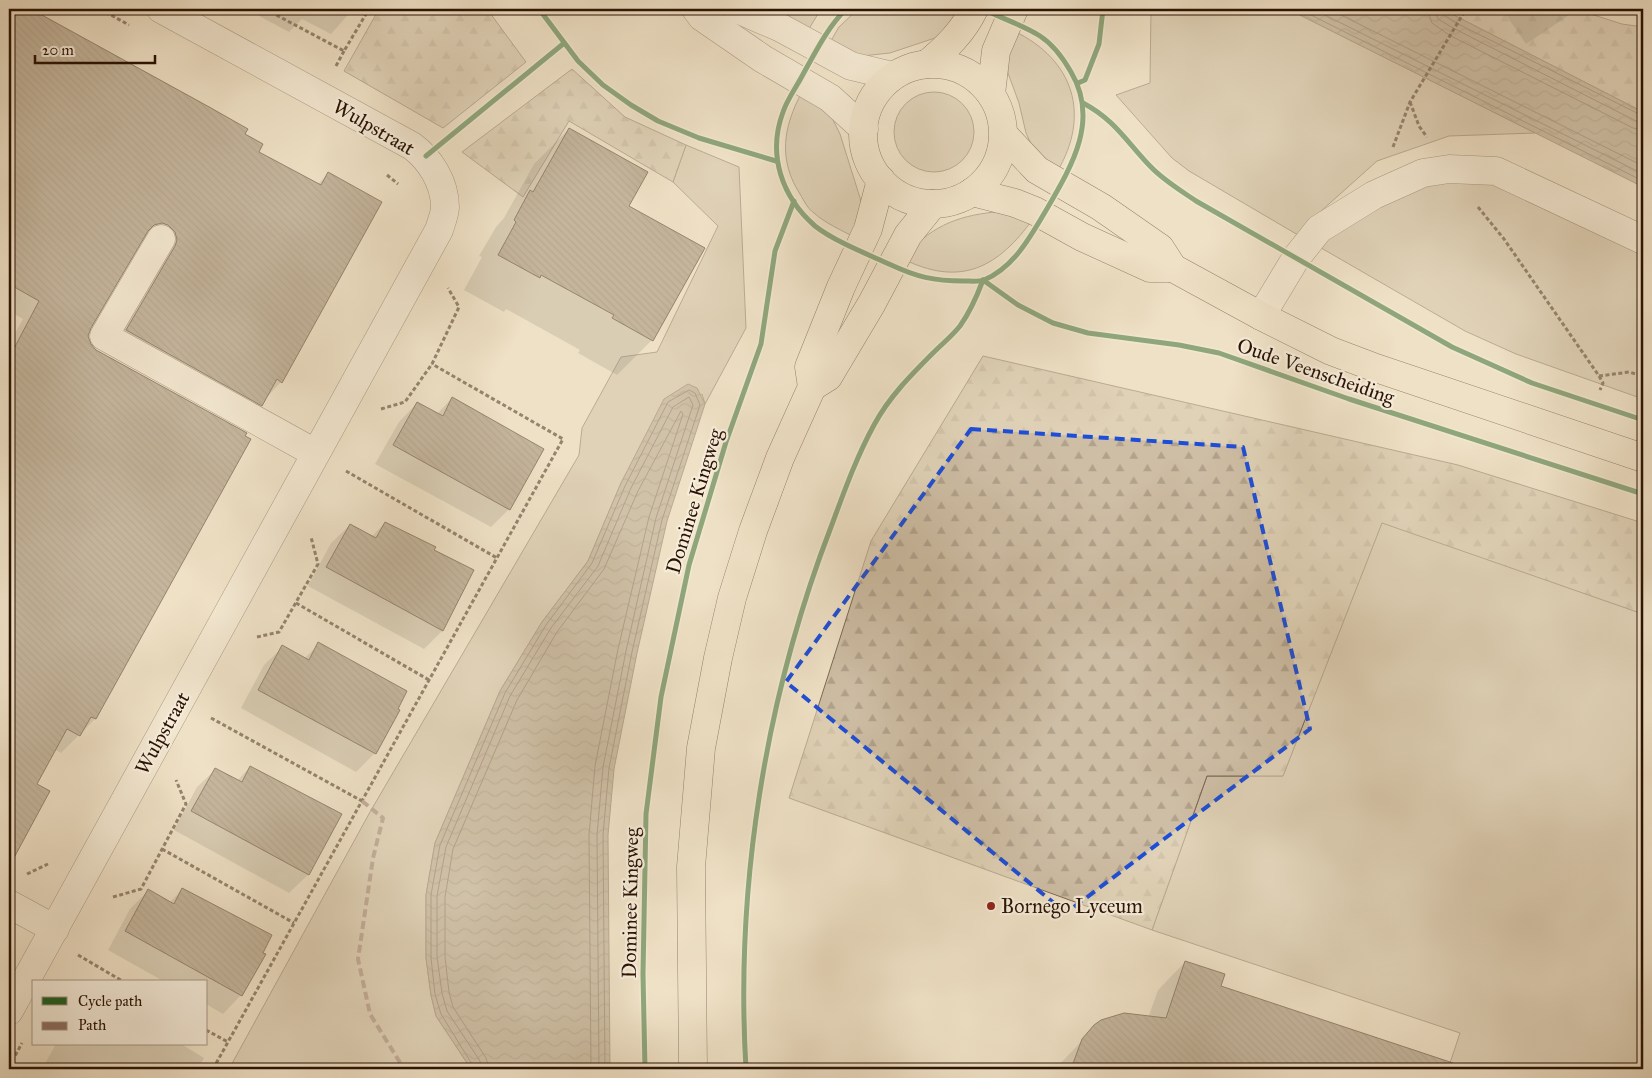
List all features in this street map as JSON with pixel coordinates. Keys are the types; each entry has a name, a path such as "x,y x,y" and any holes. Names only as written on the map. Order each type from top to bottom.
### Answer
{"main road":[{"path":"927,64 949,46 961,32 974,9"},
{"path":"991,94 996,51 1014,9"},
{"path":"927,64 945,65 963,70 983,84 991,94 1002,118 1004,135 994,168 988,177 972,192 949,202 933,204 904,197 881,180 867,156 864,129 868,108 873,99 893,76 915,66 927,64"},
{"name":"Oude Veenscheiding","path":"1004,135 1037,170 1101,207 1160,248 1172,268"},
{"path":"693,1069 691,867 696,795 709,703 729,613 744,557 774,472 812,387 809,367 840,287 868,229 881,180"},
{"name":"Oude Veenscheiding","path":"972,192 1015,203 1035,211 1082,237 1150,268 1172,268 1331,351 1643,458"},
{"path":"812,387 828,377 872,303 908,235 933,204"}],"street":[{"name":"Wulpstraat","path":"9,1011 439,230 446,208 441,184 426,156 412,146 161,9"},
{"path":"696,9 702,17 763,59 830,98 864,129"},
{"path":"737,9 781,28 851,66 893,76"},
{"path":"1261,316 1296,258 1319,228 1374,195 1423,173 1449,169 1496,171 1643,240"},
{"path":"161,239 104,336 315,454"},
{"path":"9,904 55,929"}],"path":[{"path":"265,9 344,51 369,9"},
{"path":"1466,9 1410,102 1419,126 1449,169 1504,239 1599,376 1603,383 1600,390"},
{"path":"1577,9 1589,9"},
{"path":"213,1069 563,439 432,364"},
{"path":"1599,376 1629,372 1643,376"},
{"path":"315,454 497,558"},
{"path":"296,603 429,680"},
{"path":"210,717 362,801"},
{"path":"162,849 294,922"},
{"path":"71,951 121,980"},
{"path":"208,1031 228,1042"}],"highlighted area":[{"path":"971,429 1243,447 1310,729 1066,913 786,682"}],"green space":[{"path":"379,9 487,9 526,62 443,128 344,71"},
{"path":"761,9 821,9 807,32"},
{"path":"858,9 963,9 948,27 935,38 890,53 862,56 829,44 839,27"},
{"path":"1151,9 1288,9 1535,133 1449,136 1377,161 1311,220 1298,235 1189,171 1172,158 1116,95 1150,83"},
{"path":"1442,9 1575,9 1622,24 1643,27 1643,112"},
{"path":"1014,31 1034,43 1051,57 1063,73 1071,91 1074,110 1073,130 1067,151 1057,172 1031,144 1026,133 1019,103 1008,73 1007,57"},
{"path":"572,69 625,117 686,145 673,182 569,121 523,197 462,152"},
{"path":"802,92 831,116 840,134 861,201 860,217 854,237 818,217 810,209 788,169 786,156 787,131"},
{"path":"934,92 949,95 962,104 971,117 974,132 971,147 962,160 949,169 934,172 919,169 906,160 897,147 894,132 897,117 906,104 919,95"},
{"path":"686,145 739,167 746,328 705,404 702,394 637,454 621,483 588,561 542,622 500,691 435,843 426,895 426,958 431,995 436,1016 471,1069 279,1069 274,1067 273,1069 229,1069 370,812 579,455 582,428 621,357 657,352 718,226 673,182"},
{"path":"1506,177 1643,241 1643,399 1516,354 1465,331 1316,245 1385,202 1429,182"},
{"path":"995,212 1016,215 1030,223 1017,239 989,262 974,269 958,272 923,267 903,259 922,239 943,225 967,217"},
{"path":"983,356 1458,465 1643,523 1643,614 1382,523 1283,776 1207,776 1152,930 789,798 871,541"},
{"path":"1382,522 1643,614 1643,1069 1448,1069 1460,1033 1152,930 1207,776 1283,776"}],"water":[{"path":"1288,9 1442,9 1643,112 1643,187"},
{"path":"688,384 697,388 705,404 667,521 637,653 614,769 608,835 610,1069 471,1069 436,1016 431,995 426,958 426,895 435,843 500,691 542,622 588,561 621,483 664,399"}],"building":[{"path":"9,9 31,9 211,108 248,129 245,134 263,144 259,152 321,185 328,172 382,202 282,383 277,379 262,406 126,330 175,246 177,240 175,232 168,225 162,223 154,225 148,231 91,328 88,336 96,350 247,433 245,436 251,439 96,719 91,717 80,736 67,729 37,784 50,791 9,867 9,358 39,301 9,284"},
{"path":"569,128 648,172 629,206 705,248 653,341 612,318 614,315 541,275 540,278 498,255 516,222 514,220 530,190 533,192"},
{"path":"452,397 544,449 510,510 393,445 417,402 443,416"},
{"path":"385,522 436,547 434,550 474,570 443,631 326,567 350,524 376,538"},
{"path":"318,642 407,691 398,709 400,710 376,754 258,690 282,645 309,660"},
{"path":"250,766 342,814 309,875 191,811 215,768 242,782"},
{"path":"182,888 272,935 263,953 266,954 242,996 125,931 148,889 174,904"},
{"path":"1185,961 1225,974 1221,986 1453,1063 1452,1069 1071,1069 1082,1039 1101,1020 1124,1013 1166,1018"}],"marked path":[{"path":"362,801 383,818 373,858 358,959 370,1014 404,1069"}],"cycle path":[{"path":"539,9 578,61 603,85 631,105 658,121 699,138 776,161"},
{"path":"846,9 822,41 783,112 778,128 777,159 786,189 803,215 815,226 851,247 917,275 943,280 974,281 984,280 1005,267 1029,239 1074,158 1083,124 1083,107 1079,90 1071,72 1058,52 1050,43 1033,32 984,9"},
{"path":"1078,83 1085,80 1099,44 1103,9"},
{"path":"426,156 563,44"},
{"path":"1083,103 1104,116 1160,176 1196,201 1452,347 1532,383 1643,420"},
{"name":"Dominee Kingweg","path":"645,1069 643,974 646,814 661,697 689,565 726,442 761,344 775,251 794,201"},
{"path":"983,280 1018,305 1053,323 1088,333 1179,345 1219,353 1349,399 1643,494"},
{"path":"746,1069 745,932 751,863 760,794 772,726 788,658 808,592 831,527 851,475 874,425 886,405 901,387 960,326 973,304 983,280"}],"place":[{"name":"Bornego Lyceum","path":"991,906"}]}
